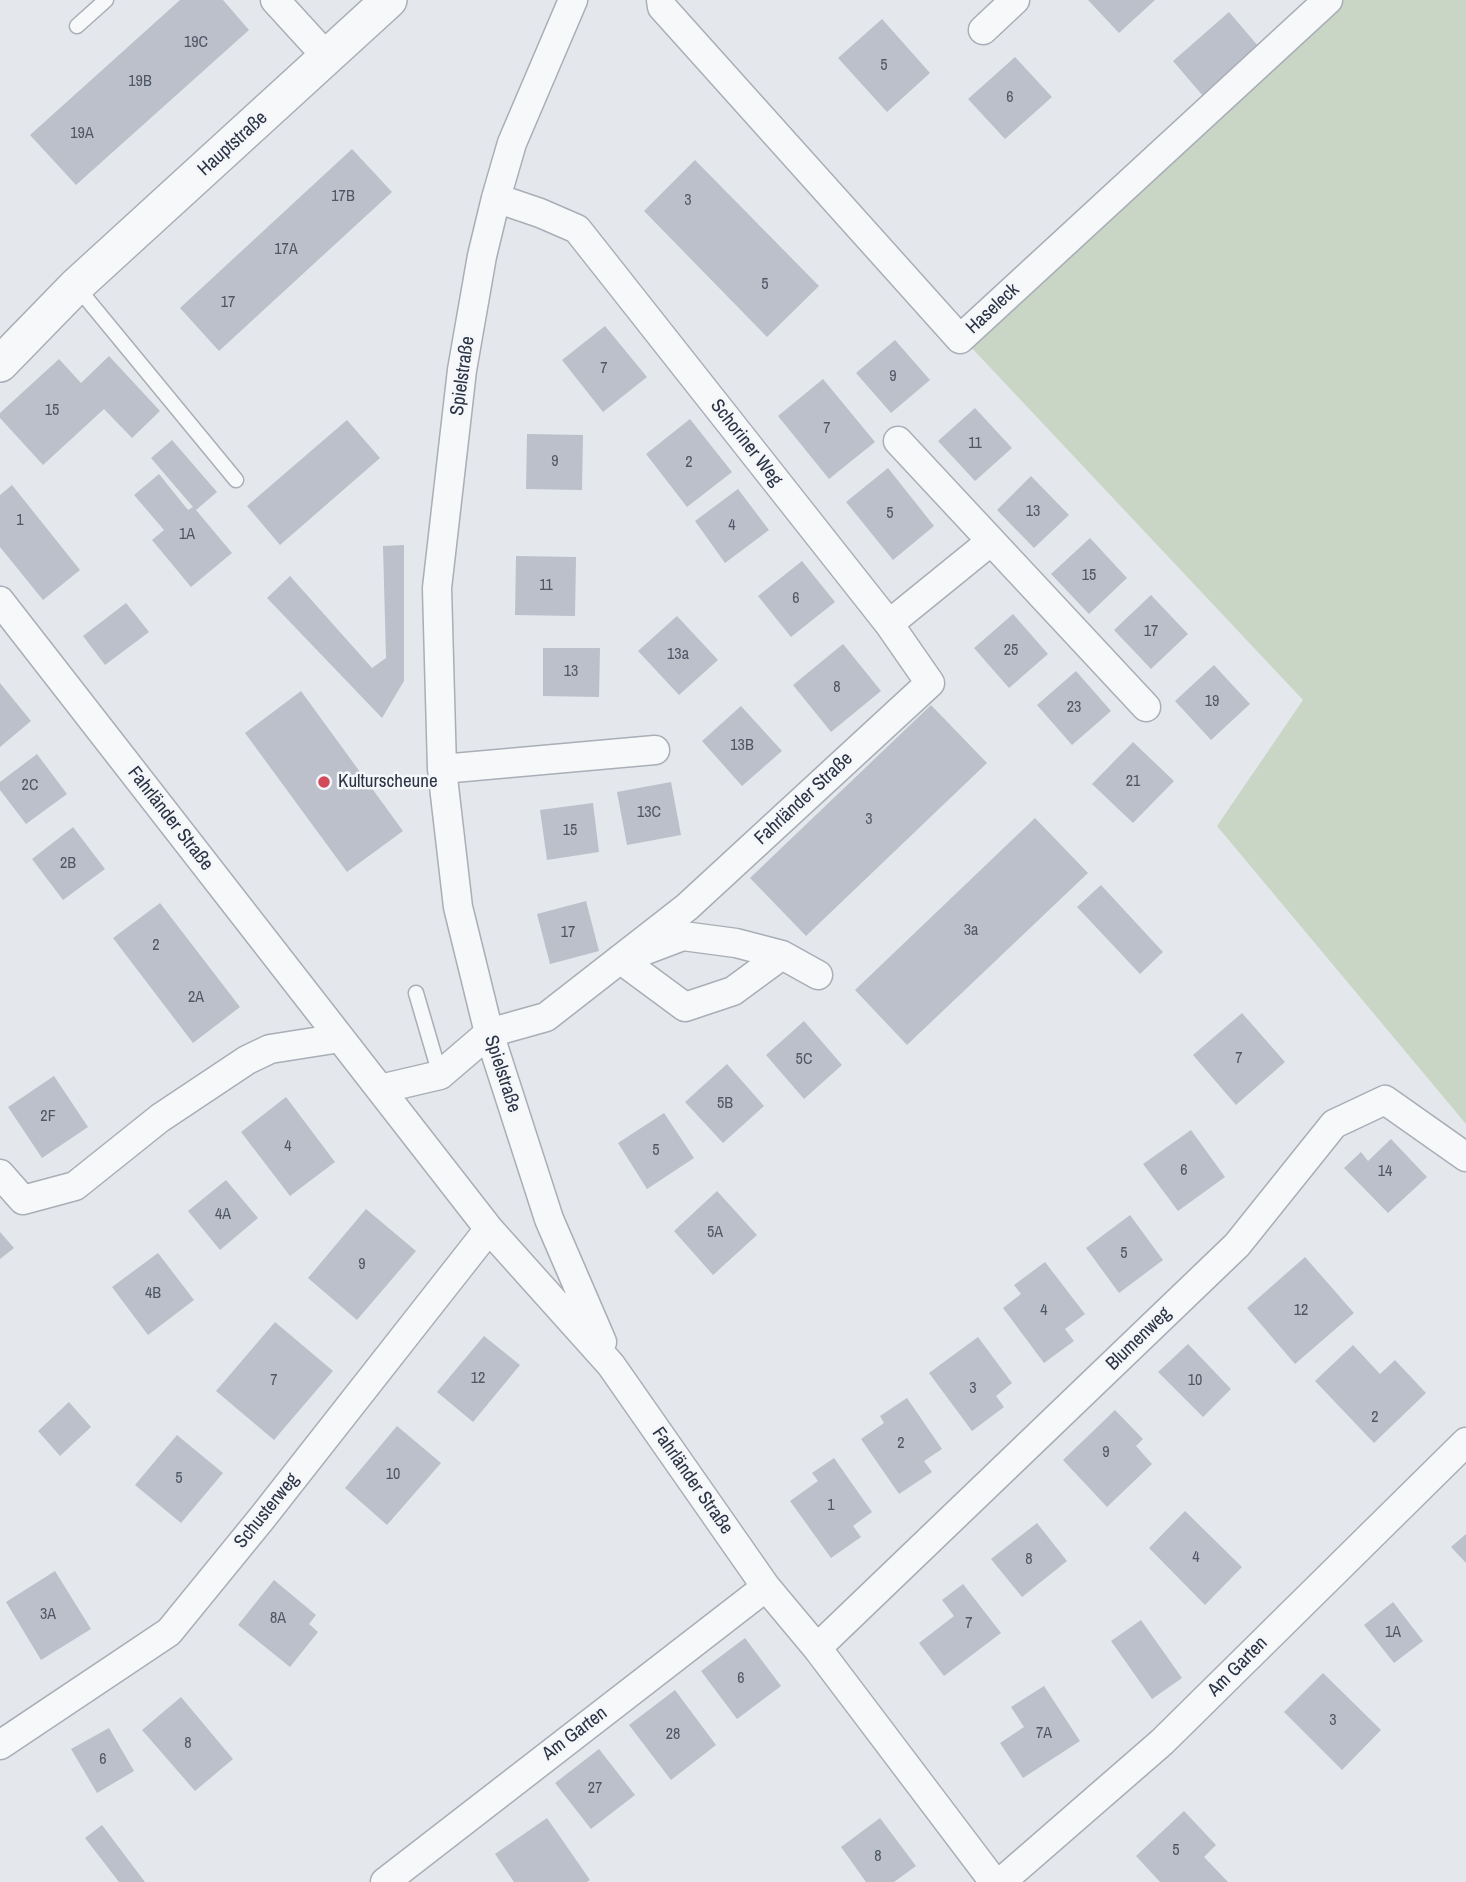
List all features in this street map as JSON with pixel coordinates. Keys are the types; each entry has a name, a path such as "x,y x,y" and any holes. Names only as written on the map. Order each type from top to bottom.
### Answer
{"street":[{"path":"275,0 328,58"},
{"name":"Hauptstraße","path":"0,364 76,286 389,0"},
{"name":"Spielstraße","path":"572,0 512,143 482,256 462,370 438,588 442,769 458,907 489,1033 549,1219 611,1365"},
{"name":"Haseleck","path":"661,0 662,7 960,339 1328,0"},
{"path":"983,30 1015,0"},
{"name":"Schoriner Weg","path":"496,198 540,212 578,229 889,624"},
{"path":"898,441 1146,707"},
{"path":"889,624 990,542"},
{"name":"Fahrländer Straße","path":"0,601 489,1229 611,1365 766,1587 817,1648 993,1882"},
{"name":"Fahrländer Straße","path":"380,1089 440,1075 489,1033 546,1017 687,906 930,683 889,624"},
{"path":"442,769 655,750"},
{"name":"Fahrländer Straße","path":"620,959 683,936 736,943 782,955 818,975"},
{"path":"620,959 685,1007 733,991 782,955"},
{"path":"0,1174 23,1200 75,1186 160,1118 247,1060 270,1048 341,1038"},
{"name":"Blumenweg","path":"817,1648 1237,1245 1334,1124 1385,1100 1466,1157"},
{"name":"Schusterweg","path":"0,1745 169,1632 489,1229"},
{"name":"Am Garten","path":"1001,1882 1162,1742 1466,1443"},
{"name":"Am Garten","path":"385,1882 766,1587"}],"lane":[{"path":"77,26 106,0"},
{"path":"76,286 236,480"},
{"path":"416,993 440,1075"}],"green space":[{"path":"1333,0 1466,0 1466,1124 1217,826 1303,700 969,345"}],"building":[{"path":"180,0 223,0 249,30 76,185 30,135"},
{"path":"1088,0 1155,0 1119,33"},
{"path":"1229,12 1259,47 1203,96 1173,61"},
{"path":"882,19 930,73 887,112 838,58"},
{"path":"1015,57 1052,97 1005,139 968,99"},
{"path":"352,149 392,192 219,351 180,308"},
{"path":"695,160 819,286 767,337 644,211"},
{"path":"605,326 647,377 603,412 562,360"},
{"path":"895,340 930,380 891,413 856,373"},
{"path":"109,356 160,411 132,438 104,409 43,465 0,418 0,413 59,359 81,383"},
{"path":"823,379 875,442 829,479 778,416"},
{"path":"975,408 1012,448 975,481 938,441"},
{"path":"690,419 732,472 687,507 646,454"},
{"path":"347,420 380,458 280,545 247,506"},
{"path":"527,434 583,435 582,490 526,489"},
{"path":"172,440 217,492 196,510 232,553 191,587 152,540 164,530 134,495 159,474 188,510 193,507 151,458"},
{"path":"888,468 934,526 893,560 846,502"},
{"path":"1031,476 1069,515 1034,548 997,510"},
{"path":"12,485 80,570 43,600 0,547 0,495"},
{"path":"738,489 769,530 725,563 695,521"},
{"path":"1090,538 1127,578 1089,614 1051,574"},
{"path":"404,545 404,681 382,718 267,598 290,576 372,668 386,658 383,546"},
{"path":"516,556 576,557 575,616 515,615"},
{"path":"802,561 835,602 791,637 758,596"},
{"path":"1151,595 1188,634 1151,669 1114,630"},
{"path":"126,603 149,632 105,665 83,636"},
{"path":"1013,614 1048,654 1009,688 974,648"},
{"path":"677,616 718,660 679,695 638,651"},
{"path":"843,644 881,691 831,732 793,685"},
{"path":"543,648 600,648 599,697 543,696"},
{"path":"1214,665 1250,704 1211,740 1175,701"},
{"path":"1076,671 1111,711 1072,745 1037,705"},
{"path":"0,683 31,721 0,747"},
{"name":"Kulturscheune","path":"301,691 403,831 347,872 245,733"},
{"path":"931,705 987,763 806,936 750,878"},
{"path":"741,706 782,751 742,786 702,741"},
{"path":"1133,742 1174,781 1133,823 1092,784"},
{"path":"37,754 67,794 26,824 0,790 0,782"},
{"path":"671,782 681,835 627,845 617,792"},
{"path":"593,803 599,852 547,860 540,810"},
{"path":"1035,818 1088,873 907,1045 855,990"},
{"path":"73,827 105,869 63,900 32,859"},
{"path":"1101,885 1163,952 1140,974 1077,907"},
{"path":"586,901 599,951 550,964 537,914"},
{"path":"160,903 240,1007 193,1043 113,938"},
{"path":"1242,1013 1285,1062 1236,1105 1193,1055"},
{"path":"804,1021 842,1065 804,1099 766,1055"},
{"path":"727,1064 764,1106 723,1143 685,1102"},
{"path":"54,1076 88,1127 42,1158 8,1107"},
{"path":"286,1097 335,1162 290,1196 241,1132"},
{"path":"664,1113 694,1158 647,1189 618,1143"},
{"path":"1191,1130 1225,1177 1178,1211 1143,1164"},
{"path":"1391,1139 1427,1177 1388,1213 1344,1168 1361,1152 1368,1161"},
{"path":"226,1180 258,1218 220,1250 188,1211"},
{"path":"717,1191 757,1235 713,1275 674,1231"},
{"path":"366,1209 416,1251 357,1320 308,1278"},
{"path":"1130,1215 1163,1260 1119,1293 1086,1248"},
{"path":"0,1232 14,1248 0,1259"},
{"path":"158,1253 194,1300 148,1335 112,1287"},
{"path":"1305,1257 1354,1313 1295,1364 1247,1308"},
{"path":"1045,1262 1085,1314 1065,1329 1074,1341 1044,1363 1003,1308 1021,1294 1014,1285"},
{"path":"275,1322 333,1371 274,1440 216,1391"},
{"path":"484,1336 520,1365 473,1422 437,1392"},
{"path":"978,1337 1012,1383 996,1396 1004,1407 972,1431 929,1373"},
{"path":"1188,1344 1231,1389 1203,1417 1158,1372"},
{"path":"1353,1345 1380,1374 1395,1360 1426,1393 1374,1443 1315,1381"},
{"path":"907,1398 942,1449 924,1461 932,1472 899,1494 861,1439 884,1423 880,1416"},
{"path":"69,1402 91,1427 60,1456 38,1431"},
{"path":"1115,1410 1143,1439 1136,1446 1152,1464 1107,1507 1063,1460"},
{"path":"397,1426 441,1463 387,1525 345,1488"},
{"path":"177,1435 223,1473 181,1523 135,1485"},
{"path":"834,1458 872,1512 853,1526 861,1537 831,1558 790,1501 818,1481 812,1473"},
{"path":"1185,1511 1242,1567 1205,1605 1149,1548"},
{"path":"1037,1523 1067,1561 1022,1597 991,1559"},
{"path":"1466,1534 1466,1563 1451,1547"},
{"path":"55,1571 91,1629 41,1660 6,1602"},
{"path":"274,1580 316,1615 309,1624 318,1632 290,1667 238,1625"},
{"path":"963,1584 1001,1633 944,1676 919,1643 954,1616 942,1600"},
{"path":"1393,1602 1423,1641 1394,1663 1364,1625"},
{"path":"1141,1620 1182,1678 1152,1699 1111,1641"},
{"path":"745,1638 781,1686 737,1719 701,1671"},
{"path":"1323,1673 1381,1730 1342,1770 1284,1712"},
{"path":"1044,1686 1080,1741 1023,1778 1000,1743 1024,1727 1011,1707"},
{"path":"675,1690 716,1745 671,1780 629,1725"},
{"path":"181,1697 233,1759 195,1791 142,1730"},
{"path":"109,1728 134,1771 97,1793 71,1749"},
{"path":"599,1749 635,1795 591,1829 555,1783"},
{"path":"1184,1811 1216,1845 1204,1857 1228,1882 1160,1882 1136,1856"},
{"path":"547,1818 590,1880 587,1882 514,1882 495,1854"},
{"path":"880,1818 916,1866 894,1882 866,1882 841,1847"},
{"path":"102,1825 145,1882 119,1882 85,1838"}],"place":[{"name":"Kulturscheune","path":"324,782"}]}
